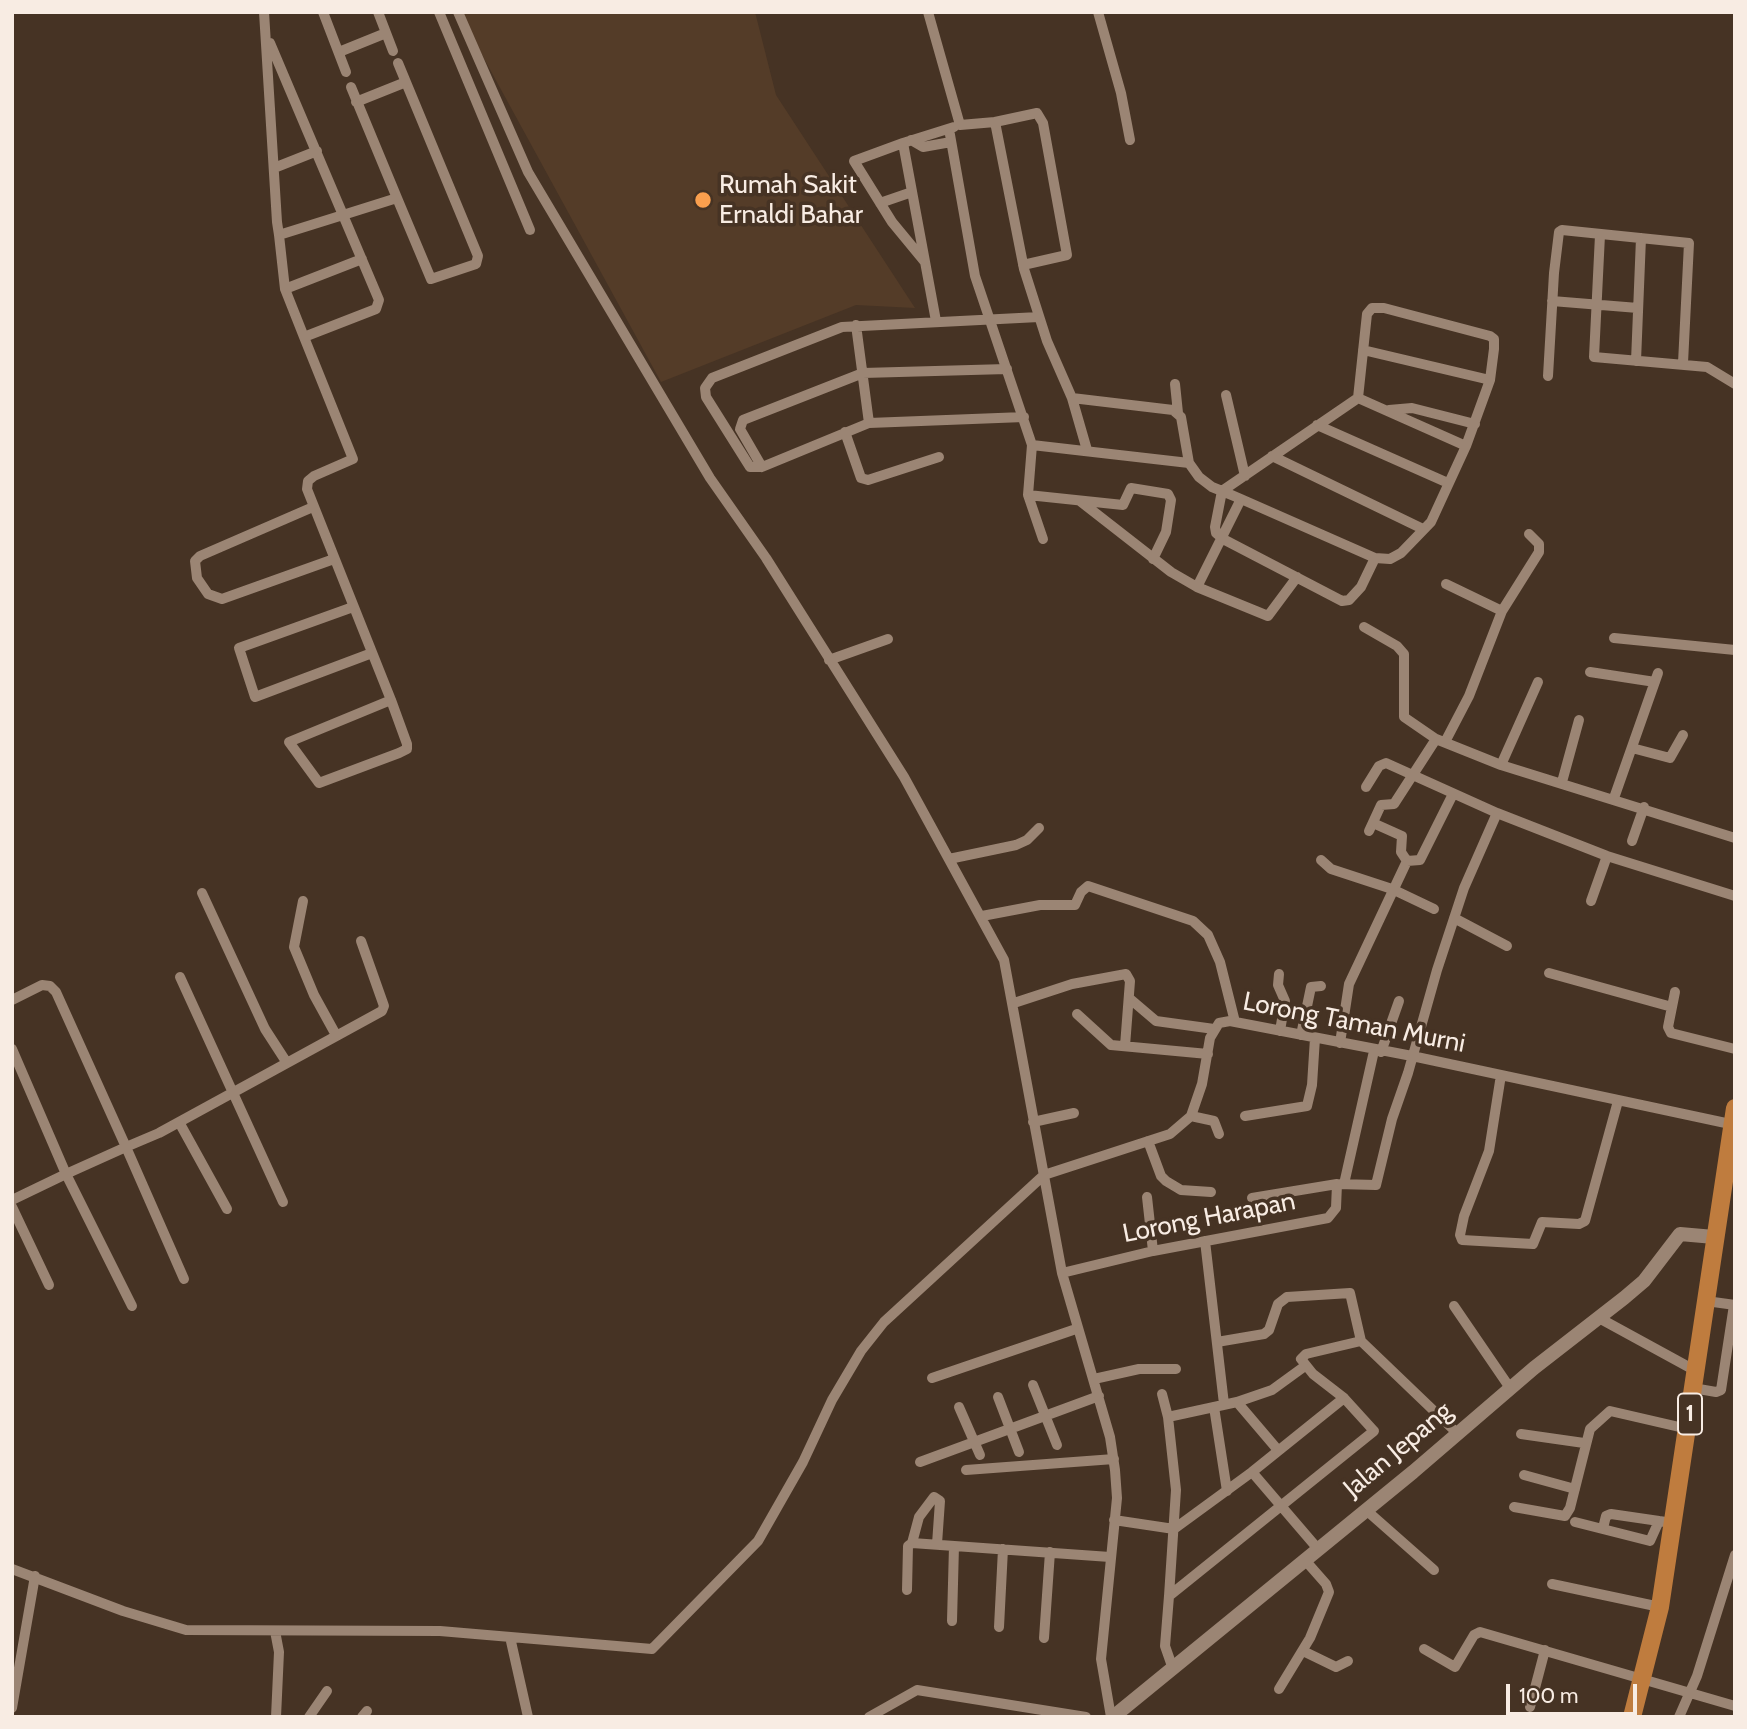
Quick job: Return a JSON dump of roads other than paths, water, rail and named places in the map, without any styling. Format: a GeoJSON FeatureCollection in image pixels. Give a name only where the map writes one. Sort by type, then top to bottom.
{"type":"FeatureCollection","features":[{"type":"Feature","properties":{"kind":"highway","name":"1"},"geometry":{"type":"LineString","coordinates":[[1632,1717],[1660,1607],[1666,1522],[1688,1429],[1714,1237],[1734,1119]]}},
{"type":"Feature","properties":{"kind":"street"},"geometry":{"type":"LineString","coordinates":[[264,12],[285,289],[353,459],[308,481],[307,489],[391,700],[407,749],[319,783],[289,742],[391,700]]}},
{"type":"Feature","properties":{"kind":"street"},"geometry":{"type":"LineString","coordinates":[[323,12],[346,72]]}},
{"type":"Feature","properties":{"kind":"street"},"geometry":{"type":"LineString","coordinates":[[378,12],[393,51]]}},
{"type":"Feature","properties":{"kind":"street"},"geometry":{"type":"LineString","coordinates":[[439,12],[530,230]]}},
{"type":"Feature","properties":{"kind":"street"},"geometry":{"type":"LineString","coordinates":[[458,12],[528,172],[710,478],[766,558],[904,777],[1004,960],[1062,1273],[1076,1329],[1099,1396],[1114,1459],[1117,1498],[1101,1659],[1112,1717]]}},
{"type":"Feature","properties":{"kind":"street"},"geometry":{"type":"LineString","coordinates":[[928,12],[955,127],[951,142],[975,276],[1032,445],[1028,495],[1043,539]]}},
{"type":"Feature","properties":{"kind":"street"},"geometry":{"type":"LineString","coordinates":[[1098,12],[1121,93],[1130,140]]}},
{"type":"Feature","properties":{"kind":"street"},"geometry":{"type":"LineString","coordinates":[[265,28],[379,300],[376,310],[304,337]]}},
{"type":"Feature","properties":{"kind":"street"},"geometry":{"type":"LineString","coordinates":[[339,52],[386,33]]}},
{"type":"Feature","properties":{"kind":"street"},"geometry":{"type":"LineString","coordinates":[[351,87],[431,279],[476,264],[478,256],[398,63]]}},
{"type":"Feature","properties":{"kind":"street"},"geometry":{"type":"LineString","coordinates":[[356,102],[406,82]]}},
{"type":"Feature","properties":{"kind":"street"},"geometry":{"type":"LineString","coordinates":[[925,262],[880,203],[854,161],[955,127],[1037,113],[1043,123],[1067,255],[1023,265]]}},
{"type":"Feature","properties":{"kind":"street"},"geometry":{"type":"LineString","coordinates":[[995,122],[1023,265],[1039,317],[1072,398],[1087,450]]}},
{"type":"Feature","properties":{"kind":"street"},"geometry":{"type":"LineString","coordinates":[[907,141],[923,147],[951,142]]}},
{"type":"Feature","properties":{"kind":"street"},"geometry":{"type":"LineString","coordinates":[[907,141],[912,192],[936,321]]}},
{"type":"Feature","properties":{"kind":"street"},"geometry":{"type":"LineString","coordinates":[[274,168],[317,151]]}},
{"type":"Feature","properties":{"kind":"street"},"geometry":{"type":"LineString","coordinates":[[880,203],[912,192]]}},
{"type":"Feature","properties":{"kind":"street"},"geometry":{"type":"LineString","coordinates":[[279,234],[397,198]]}},
{"type":"Feature","properties":{"kind":"street"},"geometry":{"type":"LineString","coordinates":[[1548,376],[1559,232],[1689,243],[1684,363]]}},
{"type":"Feature","properties":{"kind":"street"},"geometry":{"type":"LineString","coordinates":[[1600,235],[1594,357],[1684,363],[1714,370],[1735,384]]}},
{"type":"Feature","properties":{"kind":"street"},"geometry":{"type":"LineString","coordinates":[[1636,361],[1641,238]]}},
{"type":"Feature","properties":{"kind":"street"},"geometry":{"type":"LineString","coordinates":[[285,289],[362,260]]}},
{"type":"Feature","properties":{"kind":"street"},"geometry":{"type":"LineString","coordinates":[[1552,301],[1638,308]]}},
{"type":"Feature","properties":{"kind":"street"},"geometry":{"type":"LineString","coordinates":[[1175,384],[1178,413],[1189,463],[1199,477],[1222,491],[1375,558],[1390,559],[1401,553],[1431,522],[1475,424],[1490,380],[1494,339],[1490,335],[1384,308],[1372,308],[1367,314],[1358,398]]}},
{"type":"Feature","properties":{"kind":"street"},"geometry":{"type":"LineString","coordinates":[[1024,417],[869,423],[762,467],[750,467],[733,444],[706,397],[707,384],[712,378],[842,327],[1039,317]]}},
{"type":"Feature","properties":{"kind":"street"},"geometry":{"type":"LineString","coordinates":[[856,325],[869,423]]}},
{"type":"Feature","properties":{"kind":"street"},"geometry":{"type":"LineString","coordinates":[[1363,350],[1490,380]]}},
{"type":"Feature","properties":{"kind":"street"},"geometry":{"type":"LineString","coordinates":[[762,467],[740,429],[743,420],[863,373],[1007,369]]}},
{"type":"Feature","properties":{"kind":"street"},"geometry":{"type":"LineString","coordinates":[[1226,395],[1245,476]]}},
{"type":"Feature","properties":{"kind":"street"},"geometry":{"type":"LineString","coordinates":[[1072,398],[1173,410],[1178,413]]}},
{"type":"Feature","properties":{"kind":"street"},"geometry":{"type":"LineString","coordinates":[[1358,398],[1466,446]]}},
{"type":"Feature","properties":{"kind":"street"},"geometry":{"type":"LineString","coordinates":[[1358,398],[1222,491],[1215,527],[1216,533],[1223,539],[1342,601],[1349,600],[1361,587],[1375,558]]}},
{"type":"Feature","properties":{"kind":"street"},"geometry":{"type":"LineString","coordinates":[[1388,410],[1412,408],[1475,424]]}},
{"type":"Feature","properties":{"kind":"street"},"geometry":{"type":"LineString","coordinates":[[1317,425],[1448,484]]}},
{"type":"Feature","properties":{"kind":"street"},"geometry":{"type":"LineString","coordinates":[[845,432],[861,478],[868,480],[939,457]]}},
{"type":"Feature","properties":{"kind":"street"},"geometry":{"type":"LineString","coordinates":[[1032,445],[1189,463]]}},
{"type":"Feature","properties":{"kind":"street"},"geometry":{"type":"LineString","coordinates":[[1272,456],[1423,529]]}},
{"type":"Feature","properties":{"kind":"street"},"geometry":{"type":"LineString","coordinates":[[1115,529],[1130,488],[1168,494],[1171,500],[1166,532],[1153,559]]}},
{"type":"Feature","properties":{"kind":"street"},"geometry":{"type":"LineString","coordinates":[[1028,495],[1123,505]]}},
{"type":"Feature","properties":{"kind":"street"},"geometry":{"type":"LineString","coordinates":[[1197,587],[1241,499]]}},
{"type":"Feature","properties":{"kind":"street"},"geometry":{"type":"LineString","coordinates":[[1080,501],[1153,559],[1197,587],[1268,616],[1297,577]]}},
{"type":"Feature","properties":{"kind":"street"},"geometry":{"type":"LineString","coordinates":[[313,507],[201,556],[195,561],[197,578],[208,594],[222,599],[334,559]]}},
{"type":"Feature","properties":{"kind":"street"},"geometry":{"type":"LineString","coordinates":[[1407,861],[1401,852],[1402,836],[1371,827],[1381,805],[1394,804],[1411,774],[1441,741],[1469,696],[1502,611],[1539,552],[1539,544],[1529,534]]}},
{"type":"Feature","properties":{"kind":"street"},"geometry":{"type":"LineString","coordinates":[[1447,584],[1502,611]]}},
{"type":"Feature","properties":{"kind":"street"},"geometry":{"type":"LineString","coordinates":[[353,607],[239,648],[255,697],[372,653]]}},
{"type":"Feature","properties":{"kind":"street"},"geometry":{"type":"LineString","coordinates":[[1364,627],[1397,646],[1405,654],[1404,716],[1441,741],[1501,765],[1644,807],[1735,838]]}},
{"type":"Feature","properties":{"kind":"street"},"geometry":{"type":"LineString","coordinates":[[1614,638],[1735,650]]}},
{"type":"Feature","properties":{"kind":"street"},"geometry":{"type":"LineString","coordinates":[[829,660],[888,639]]}},
{"type":"Feature","properties":{"kind":"street"},"geometry":{"type":"LineString","coordinates":[[1590,672],[1657,678],[1614,798]]}},
{"type":"Feature","properties":{"kind":"street"},"geometry":{"type":"LineString","coordinates":[[1501,765],[1538,681]]}},
{"type":"Feature","properties":{"kind":"street"},"geometry":{"type":"LineString","coordinates":[[1562,782],[1579,720]]}},
{"type":"Feature","properties":{"kind":"street"},"geometry":{"type":"LineString","coordinates":[[1632,748],[1671,758],[1683,735]]}},
{"type":"Feature","properties":{"kind":"street"},"geometry":{"type":"LineString","coordinates":[[1366,787],[1381,763],[1607,856],[1735,896]]}},
{"type":"Feature","properties":{"kind":"street"},"geometry":{"type":"LineString","coordinates":[[1407,861],[1420,860],[1453,794]]}},
{"type":"Feature","properties":{"kind":"street"},"geometry":{"type":"LineString","coordinates":[[1633,841],[1644,807]]}},
{"type":"Feature","properties":{"kind":"street"},"geometry":{"type":"LineString","coordinates":[[1252,1198],[1341,1184],[1376,1185],[1386,1140],[1454,918],[1482,841],[1497,813]]}},
{"type":"Feature","properties":{"kind":"street"},"geometry":{"type":"LineString","coordinates":[[949,859],[1016,845],[1038,828]]}},
{"type":"Feature","properties":{"kind":"street"},"geometry":{"type":"LineString","coordinates":[[1591,901],[1607,856]]}},
{"type":"Feature","properties":{"kind":"street"},"geometry":{"type":"LineString","coordinates":[[1321,860],[1341,873],[1392,889],[1434,909]]}},
{"type":"Feature","properties":{"kind":"street"},"geometry":{"type":"LineString","coordinates":[[1340,1044],[1349,984],[1407,861]]}},
{"type":"Feature","properties":{"kind":"street"},"geometry":{"type":"LineString","coordinates":[[982,916],[1040,905],[1075,905],[1081,892],[1088,886],[1193,921],[1208,935],[1220,962],[1235,1022]]}},
{"type":"Feature","properties":{"kind":"street"},"geometry":{"type":"LineString","coordinates":[[202,893],[265,1029],[287,1063]]}},
{"type":"Feature","properties":{"kind":"street"},"geometry":{"type":"LineString","coordinates":[[303,901],[294,947],[314,995],[337,1035]]}},
{"type":"Feature","properties":{"kind":"street"},"geometry":{"type":"LineString","coordinates":[[1454,918],[1507,946]]}},
{"type":"Feature","properties":{"kind":"street"},"geometry":{"type":"LineString","coordinates":[[12,1200],[179,1122],[383,1009],[361,941]]}},
{"type":"Feature","properties":{"kind":"street"},"geometry":{"type":"LineString","coordinates":[[1014,1003],[1072,984],[1120,974],[1129,977],[1125,1046]]}},
{"type":"Feature","properties":{"kind":"street"},"geometry":{"type":"LineString","coordinates":[[1279,974],[1278,985],[1285,1001],[1280,1031]]}},
{"type":"Feature","properties":{"kind":"street"},"geometry":{"type":"LineString","coordinates":[[1549,974],[1672,1007]]}},
{"type":"Feature","properties":{"kind":"street"},"geometry":{"type":"LineString","coordinates":[[180,977],[283,1202]]}},
{"type":"Feature","properties":{"kind":"street"},"geometry":{"type":"LineString","coordinates":[[12,1000],[42,985],[50,986],[56,992],[184,1279]]}},
{"type":"Feature","properties":{"kind":"street"},"geometry":{"type":"LineString","coordinates":[[1301,1035],[1311,987],[1321,986]]}},
{"type":"Feature","properties":{"kind":"street"},"geometry":{"type":"LineString","coordinates":[[1675,992],[1668,1027],[1671,1033],[1735,1049]]}},
{"type":"Feature","properties":{"kind":"street"},"geometry":{"type":"LineString","coordinates":[[1129,998],[1156,1021],[1214,1029]]}},
{"type":"Feature","properties":{"kind":"street"},"geometry":{"type":"LineString","coordinates":[[1341,1184],[1378,1051],[1399,1001]]}},
{"type":"Feature","properties":{"kind":"street"},"geometry":{"type":"LineString","coordinates":[[1077,1014],[1111,1045],[1208,1054]]}},
{"type":"Feature","properties":{"kind":"street","name":"Lorong Taman Murni"},"geometry":{"type":"LineString","coordinates":[[1191,1116],[1214,1029],[1219,1023],[1235,1022],[1412,1056],[1618,1101],[1734,1119]]}},
{"type":"Feature","properties":{"kind":"street"},"geometry":{"type":"LineString","coordinates":[[1245,1116],[1307,1106],[1312,1085],[1315,1038]]}},
{"type":"Feature","properties":{"kind":"street"},"geometry":{"type":"LineString","coordinates":[[12,1049],[66,1174],[132,1306]]}},
{"type":"Feature","properties":{"kind":"street"},"geometry":{"type":"LineString","coordinates":[[1501,1075],[1489,1151],[1464,1216],[1460,1235],[1462,1240],[1534,1244],[1542,1222],[1579,1224],[1585,1221],[1618,1101]]}},
{"type":"Feature","properties":{"kind":"street"},"geometry":{"type":"LineString","coordinates":[[1033,1122],[1074,1113]]}},
{"type":"Feature","properties":{"kind":"street"},"geometry":{"type":"LineString","coordinates":[[12,1569],[123,1611],[186,1630],[440,1632],[652,1649],[758,1541],[803,1462],[832,1400],[861,1350],[884,1322],[1044,1175],[1170,1134],[1191,1116],[1214,1121],[1219,1134]]}},
{"type":"Feature","properties":{"kind":"street"},"geometry":{"type":"LineString","coordinates":[[179,1122],[227,1209]]}},
{"type":"Feature","properties":{"kind":"street"},"geometry":{"type":"LineString","coordinates":[[1147,1141],[1161,1176],[1166,1181],[1181,1190],[1211,1192]]}},
{"type":"Feature","properties":{"kind":"street","name":"Lorong Harapan"},"geometry":{"type":"LineString","coordinates":[[1062,1273],[1153,1251],[1328,1218],[1334,1213],[1341,1184]]}},
{"type":"Feature","properties":{"kind":"street"},"geometry":{"type":"LineString","coordinates":[[1147,1197],[1153,1251]]}},
{"type":"Feature","properties":{"kind":"street"},"geometry":{"type":"LineString","coordinates":[[12,1207],[48,1285]]}},
{"type":"Feature","properties":{"kind":"street","name":"Jalan Jepang"},"geometry":{"type":"LineString","coordinates":[[1112,1717],[1366,1510],[1510,1388],[1644,1281],[1680,1234],[1714,1237]]}},
{"type":"Feature","properties":{"kind":"street"},"geometry":{"type":"LineString","coordinates":[[1205,1241],[1217,1342],[1219,1406],[1227,1492]]}},
{"type":"Feature","properties":{"kind":"street"},"geometry":{"type":"LineString","coordinates":[[1217,1342],[1264,1334],[1269,1330],[1278,1304],[1287,1297],[1350,1293],[1361,1341],[1457,1433]]}},
{"type":"Feature","properties":{"kind":"street"},"geometry":{"type":"LineString","coordinates":[[1599,1318],[1716,1392],[1721,1390],[1735,1305],[1706,1301]]}},
{"type":"Feature","properties":{"kind":"street"},"geometry":{"type":"LineString","coordinates":[[1454,1306],[1510,1388]]}},
{"type":"Feature","properties":{"kind":"street"},"geometry":{"type":"LineString","coordinates":[[932,1378],[1076,1329]]}},
{"type":"Feature","properties":{"kind":"street"},"geometry":{"type":"LineString","coordinates":[[1169,1596],[1374,1431],[1344,1398],[1305,1366],[1301,1359],[1306,1354],[1361,1341]]}},
{"type":"Feature","properties":{"kind":"street"},"geometry":{"type":"LineString","coordinates":[[1168,1416],[1237,1402],[1272,1390],[1305,1366]]}},
{"type":"Feature","properties":{"kind":"street"},"geometry":{"type":"LineString","coordinates":[[1094,1379],[1139,1369],[1176,1369]]}},
{"type":"Feature","properties":{"kind":"street"},"geometry":{"type":"LineString","coordinates":[[1033,1385],[1057,1445]]}},
{"type":"Feature","properties":{"kind":"street"},"geometry":{"type":"LineString","coordinates":[[1162,1394],[1168,1416],[1176,1490],[1165,1646],[1172,1666]]}},
{"type":"Feature","properties":{"kind":"street"},"geometry":{"type":"LineString","coordinates":[[920,1461],[1099,1396]]}},
{"type":"Feature","properties":{"kind":"street"},"geometry":{"type":"LineString","coordinates":[[998,1397],[1018,1452]]}},
{"type":"Feature","properties":{"kind":"street"},"geometry":{"type":"LineString","coordinates":[[1114,1520],[1174,1529],[1227,1492],[1277,1449],[1344,1398]]}},
{"type":"Feature","properties":{"kind":"street"},"geometry":{"type":"LineString","coordinates":[[1237,1402],[1277,1449]]}},
{"type":"Feature","properties":{"kind":"street"},"geometry":{"type":"LineString","coordinates":[[959,1407],[980,1455]]}},
{"type":"Feature","properties":{"kind":"street"},"geometry":{"type":"LineString","coordinates":[[1514,1507],[1564,1517],[1575,1489],[1584,1443],[1597,1419],[1614,1410],[1688,1429]]}},
{"type":"Feature","properties":{"kind":"street"},"geometry":{"type":"LineString","coordinates":[[1521,1434],[1584,1443]]}},
{"type":"Feature","properties":{"kind":"street"},"geometry":{"type":"LineString","coordinates":[[966,1470],[1114,1459]]}},
{"type":"Feature","properties":{"kind":"street"},"geometry":{"type":"LineString","coordinates":[[1252,1472],[1284,1505],[1318,1549]]}},
{"type":"Feature","properties":{"kind":"street"},"geometry":{"type":"LineString","coordinates":[[1524,1475],[1575,1489]]}},
{"type":"Feature","properties":{"kind":"street"},"geometry":{"type":"LineString","coordinates":[[907,1590],[908,1546],[912,1542],[919,1517],[934,1497],[940,1501],[937,1544]]}},
{"type":"Feature","properties":{"kind":"street"},"geometry":{"type":"LineString","coordinates":[[1366,1510],[1433,1570]]}},
{"type":"Feature","properties":{"kind":"street"},"geometry":{"type":"LineString","coordinates":[[1603,1528],[1606,1516],[1612,1514],[1666,1522]]}},
{"type":"Feature","properties":{"kind":"street"},"geometry":{"type":"LineString","coordinates":[[1575,1522],[1650,1541],[1666,1522]]}},
{"type":"Feature","properties":{"kind":"street"},"geometry":{"type":"LineString","coordinates":[[912,1542],[1110,1557]]}},
{"type":"Feature","properties":{"kind":"street"},"geometry":{"type":"LineString","coordinates":[[952,1621],[954,1546]]}},
{"type":"Feature","properties":{"kind":"street"},"geometry":{"type":"LineString","coordinates":[[999,1627],[1003,1549]]}},
{"type":"Feature","properties":{"kind":"street"},"geometry":{"type":"LineString","coordinates":[[1044,1638],[1049,1552]]}},
{"type":"Feature","properties":{"kind":"street"},"geometry":{"type":"LineString","coordinates":[[1679,1717],[1698,1676],[1735,1555]]}},
{"type":"Feature","properties":{"kind":"street"},"geometry":{"type":"LineString","coordinates":[[1279,1689],[1303,1651],[1329,1592],[1326,1584],[1304,1559]]}},
{"type":"Feature","properties":{"kind":"street"},"geometry":{"type":"LineString","coordinates":[[12,1708],[35,1576]]}},
{"type":"Feature","properties":{"kind":"street"},"geometry":{"type":"LineString","coordinates":[[1552,1584],[1660,1607]]}},
{"type":"Feature","properties":{"kind":"street"},"geometry":{"type":"LineString","coordinates":[[275,1631],[279,1652],[276,1717]]}},
{"type":"Feature","properties":{"kind":"street"},"geometry":{"type":"LineString","coordinates":[[1424,1649],[1455,1667],[1477,1633],[1545,1650],[1735,1706]]}},
{"type":"Feature","properties":{"kind":"street"},"geometry":{"type":"LineString","coordinates":[[510,1637],[528,1717]]}},
{"type":"Feature","properties":{"kind":"street"},"geometry":{"type":"LineString","coordinates":[[1530,1707],[1545,1650]]}},
{"type":"Feature","properties":{"kind":"street"},"geometry":{"type":"LineString","coordinates":[[1303,1651],[1336,1667],[1348,1661]]}},
{"type":"Feature","properties":{"kind":"street"},"geometry":{"type":"LineString","coordinates":[[869,1717],[917,1690],[1086,1717]]}},
{"type":"Feature","properties":{"kind":"street"},"geometry":{"type":"LineString","coordinates":[[309,1717],[327,1691]]}},
{"type":"Feature","properties":{"kind":"place","name":"Rumah Sakit Ernaldi Bahar"},"geometry":{"type":"Point","coordinates":[703,200]}}]}
